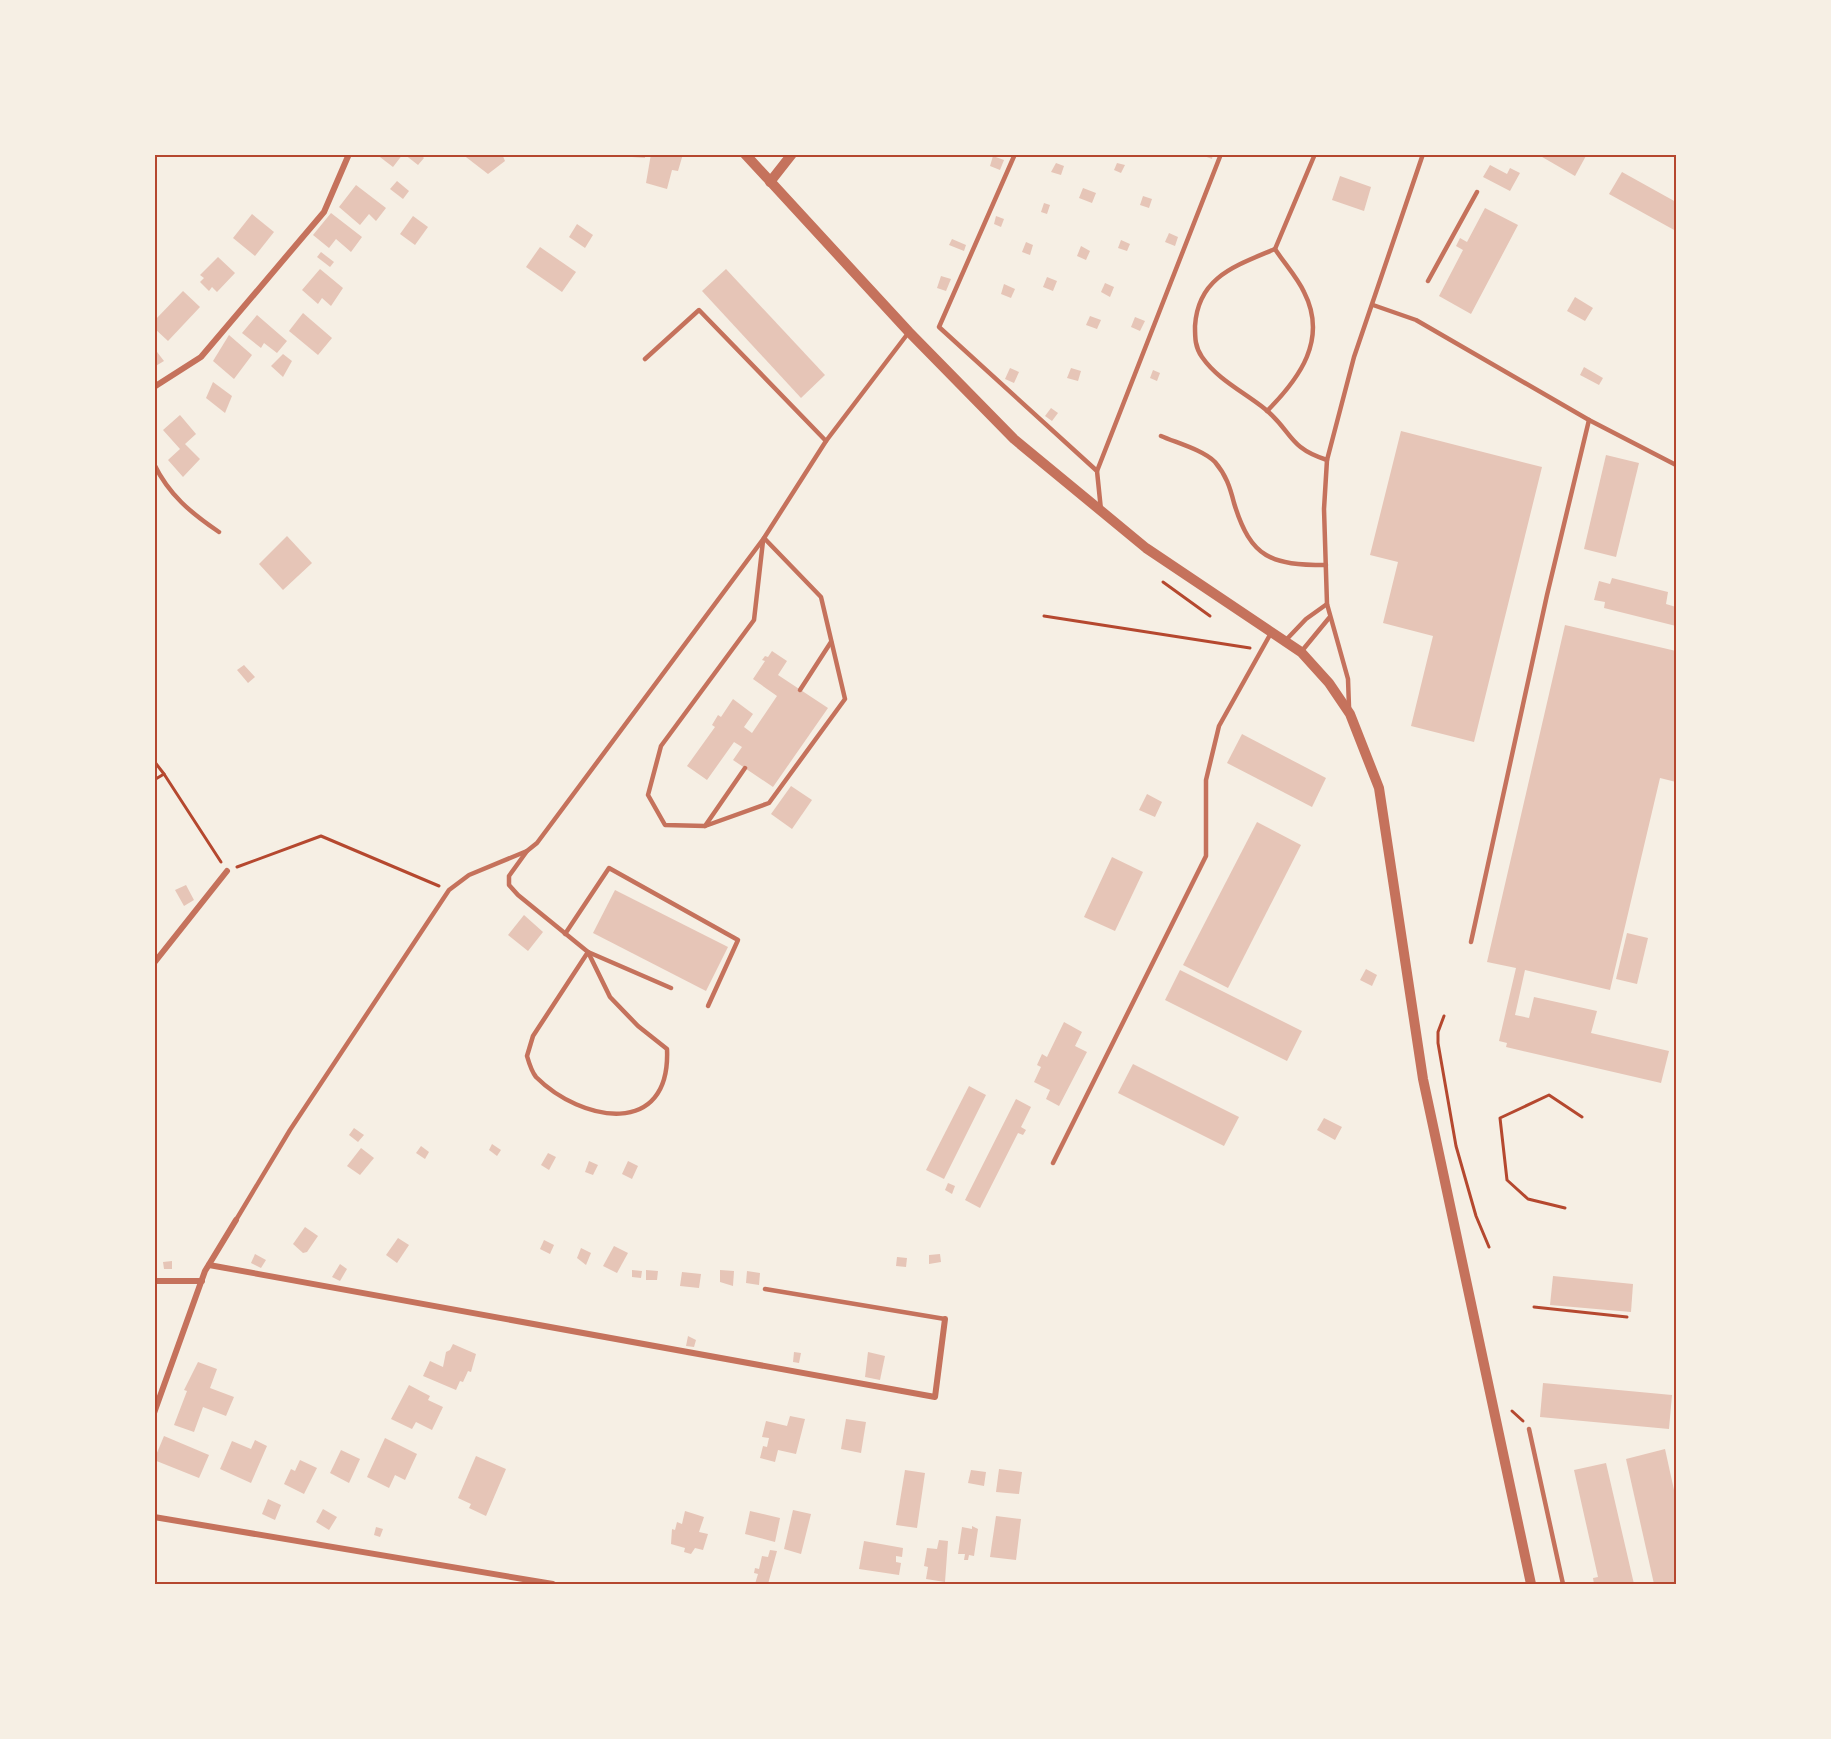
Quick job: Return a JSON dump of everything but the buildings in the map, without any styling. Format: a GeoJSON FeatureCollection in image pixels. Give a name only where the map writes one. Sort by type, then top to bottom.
{"type":"FeatureCollection","features":[{"type":"Feature","properties":{"kind":"street"},"geometry":{"type":"LineString","coordinates":[[154,387],[201,357],[324,212],[349,154]]}},
{"type":"Feature","properties":{"kind":"street"},"geometry":{"type":"LineString","coordinates":[[745,154],[909,332],[1014,439],[1101,513],[1184,575],[1301,652],[1329,682],[1350,714],[1379,788],[1423,1079],[1531,1584]]}},
{"type":"Feature","properties":{"kind":"street"},"geometry":{"type":"LineString","coordinates":[[770,182],[792,154]]}},
{"type":"Feature","properties":{"kind":"street"},"geometry":{"type":"LineString","coordinates":[[154,963],[227,871]]}},
{"type":"Feature","properties":{"kind":"street"},"geometry":{"type":"LineString","coordinates":[[154,1413],[202,1281],[236,1220]]}},
{"type":"Feature","properties":{"kind":"street"},"geometry":{"type":"LineString","coordinates":[[209,1265],[935,1397],[945,1319]]}},
{"type":"Feature","properties":{"kind":"street"},"geometry":{"type":"LineString","coordinates":[[154,1281],[202,1281]]}},
{"type":"Feature","properties":{"kind":"street"},"geometry":{"type":"LineString","coordinates":[[154,1516],[553,1584]]}},
{"type":"Feature","properties":{"kind":"lane"},"geometry":{"type":"LineString","coordinates":[[1014,154],[939,327],[1097,471]]}},
{"type":"Feature","properties":{"kind":"lane"},"geometry":{"type":"LineString","coordinates":[[1101,513],[1097,471],[1221,154]]}},
{"type":"Feature","properties":{"kind":"lane"},"geometry":{"type":"LineString","coordinates":[[1315,154],[1275,249],[1225,271],[1206,290],[1198,304],[1194,342],[1201,356],[1219,376],[1267,411],[1300,449],[1307,454],[1327,460]]}},
{"type":"Feature","properties":{"kind":"lane"},"geometry":{"type":"LineString","coordinates":[[1350,714],[1348,679],[1329,618],[1327,604],[1324,509],[1327,460],[1354,357],[1423,154]]}},
{"type":"Feature","properties":{"kind":"lane"},"geometry":{"type":"LineString","coordinates":[[1428,281],[1477,192]]}},
{"type":"Feature","properties":{"kind":"lane"},"geometry":{"type":"LineString","coordinates":[[1267,411],[1298,377],[1315,330],[1304,291],[1275,249]]}},
{"type":"Feature","properties":{"kind":"lane"},"geometry":{"type":"LineString","coordinates":[[1373,306],[1416,320],[1589,420],[1677,465]]}},
{"type":"Feature","properties":{"kind":"lane"},"geometry":{"type":"LineString","coordinates":[[645,359],[699,310],[826,441]]}},
{"type":"Feature","properties":{"kind":"lane"},"geometry":{"type":"LineString","coordinates":[[671,988],[588,952],[518,895],[509,885],[509,876],[527,851],[537,843],[764,538],[826,441],[909,332]]}},
{"type":"Feature","properties":{"kind":"lane"},"geometry":{"type":"LineString","coordinates":[[1471,942],[1547,595],[1589,420]]}},
{"type":"Feature","properties":{"kind":"lane"},"geometry":{"type":"LineString","coordinates":[[1161,436],[1212,459],[1230,484],[1245,532],[1264,554],[1289,565],[1326,565]]}},
{"type":"Feature","properties":{"kind":"lane"},"geometry":{"type":"LineString","coordinates":[[154,464],[164,484],[188,511],[219,532]]}},
{"type":"Feature","properties":{"kind":"lane"},"geometry":{"type":"LineString","coordinates":[[764,538],[821,597],[845,699],[769,803],[705,826],[665,825],[648,795],[661,746],[754,620],[764,538]]}},
{"type":"Feature","properties":{"kind":"lane"},"geometry":{"type":"LineString","coordinates":[[1286,640],[1306,620],[1327,604]]}},
{"type":"Feature","properties":{"kind":"lane"},"geometry":{"type":"LineString","coordinates":[[1301,652],[1329,618]]}},
{"type":"Feature","properties":{"kind":"lane"},"geometry":{"type":"LineString","coordinates":[[1053,1163],[1206,856],[1206,780],[1219,726],[1272,631]]}},
{"type":"Feature","properties":{"kind":"lane"},"geometry":{"type":"LineString","coordinates":[[800,690],[831,642]]}},
{"type":"Feature","properties":{"kind":"lane"},"geometry":{"type":"LineString","coordinates":[[705,826],[745,768]]}},
{"type":"Feature","properties":{"kind":"lane"},"geometry":{"type":"LineString","coordinates":[[236,1220],[291,1130],[449,890],[469,875],[527,851]]}},
{"type":"Feature","properties":{"kind":"lane"},"geometry":{"type":"LineString","coordinates":[[565,934],[609,868],[738,940],[708,1006]]}},
{"type":"Feature","properties":{"kind":"lane"},"geometry":{"type":"LineString","coordinates":[[588,952],[610,997],[638,1026],[667,1049],[665,1082],[654,1101],[629,1114],[599,1112],[559,1095],[535,1076],[526,1056],[533,1036],[588,952]]}},
{"type":"Feature","properties":{"kind":"lane"},"geometry":{"type":"LineString","coordinates":[[765,1289],[945,1319]]}},
{"type":"Feature","properties":{"kind":"lane"},"geometry":{"type":"LineString","coordinates":[[1530,1429],[1563,1584]]}},
{"type":"Feature","properties":{"kind":"path"},"geometry":{"type":"LineString","coordinates":[[1163,582],[1210,616]]}},
{"type":"Feature","properties":{"kind":"path"},"geometry":{"type":"LineString","coordinates":[[1044,616],[1261,650]]}},
{"type":"Feature","properties":{"kind":"path"},"geometry":{"type":"LineString","coordinates":[[154,761],[227,871],[321,836],[449,890]]}},
{"type":"Feature","properties":{"kind":"path"},"geometry":{"type":"LineString","coordinates":[[154,780],[164,774]]}},
{"type":"Feature","properties":{"kind":"path"},"geometry":{"type":"LineString","coordinates":[[1444,1016],[1438,1032],[1438,1043],[1456,1146],[1476,1216],[1489,1248]]}},
{"type":"Feature","properties":{"kind":"path"},"geometry":{"type":"LineString","coordinates":[[1565,1208],[1528,1199],[1508,1180],[1500,1118],[1550,1095],[1582,1117]]}},
{"type":"Feature","properties":{"kind":"path"},"geometry":{"type":"LineString","coordinates":[[1534,1307],[1627,1317]]}}]}
